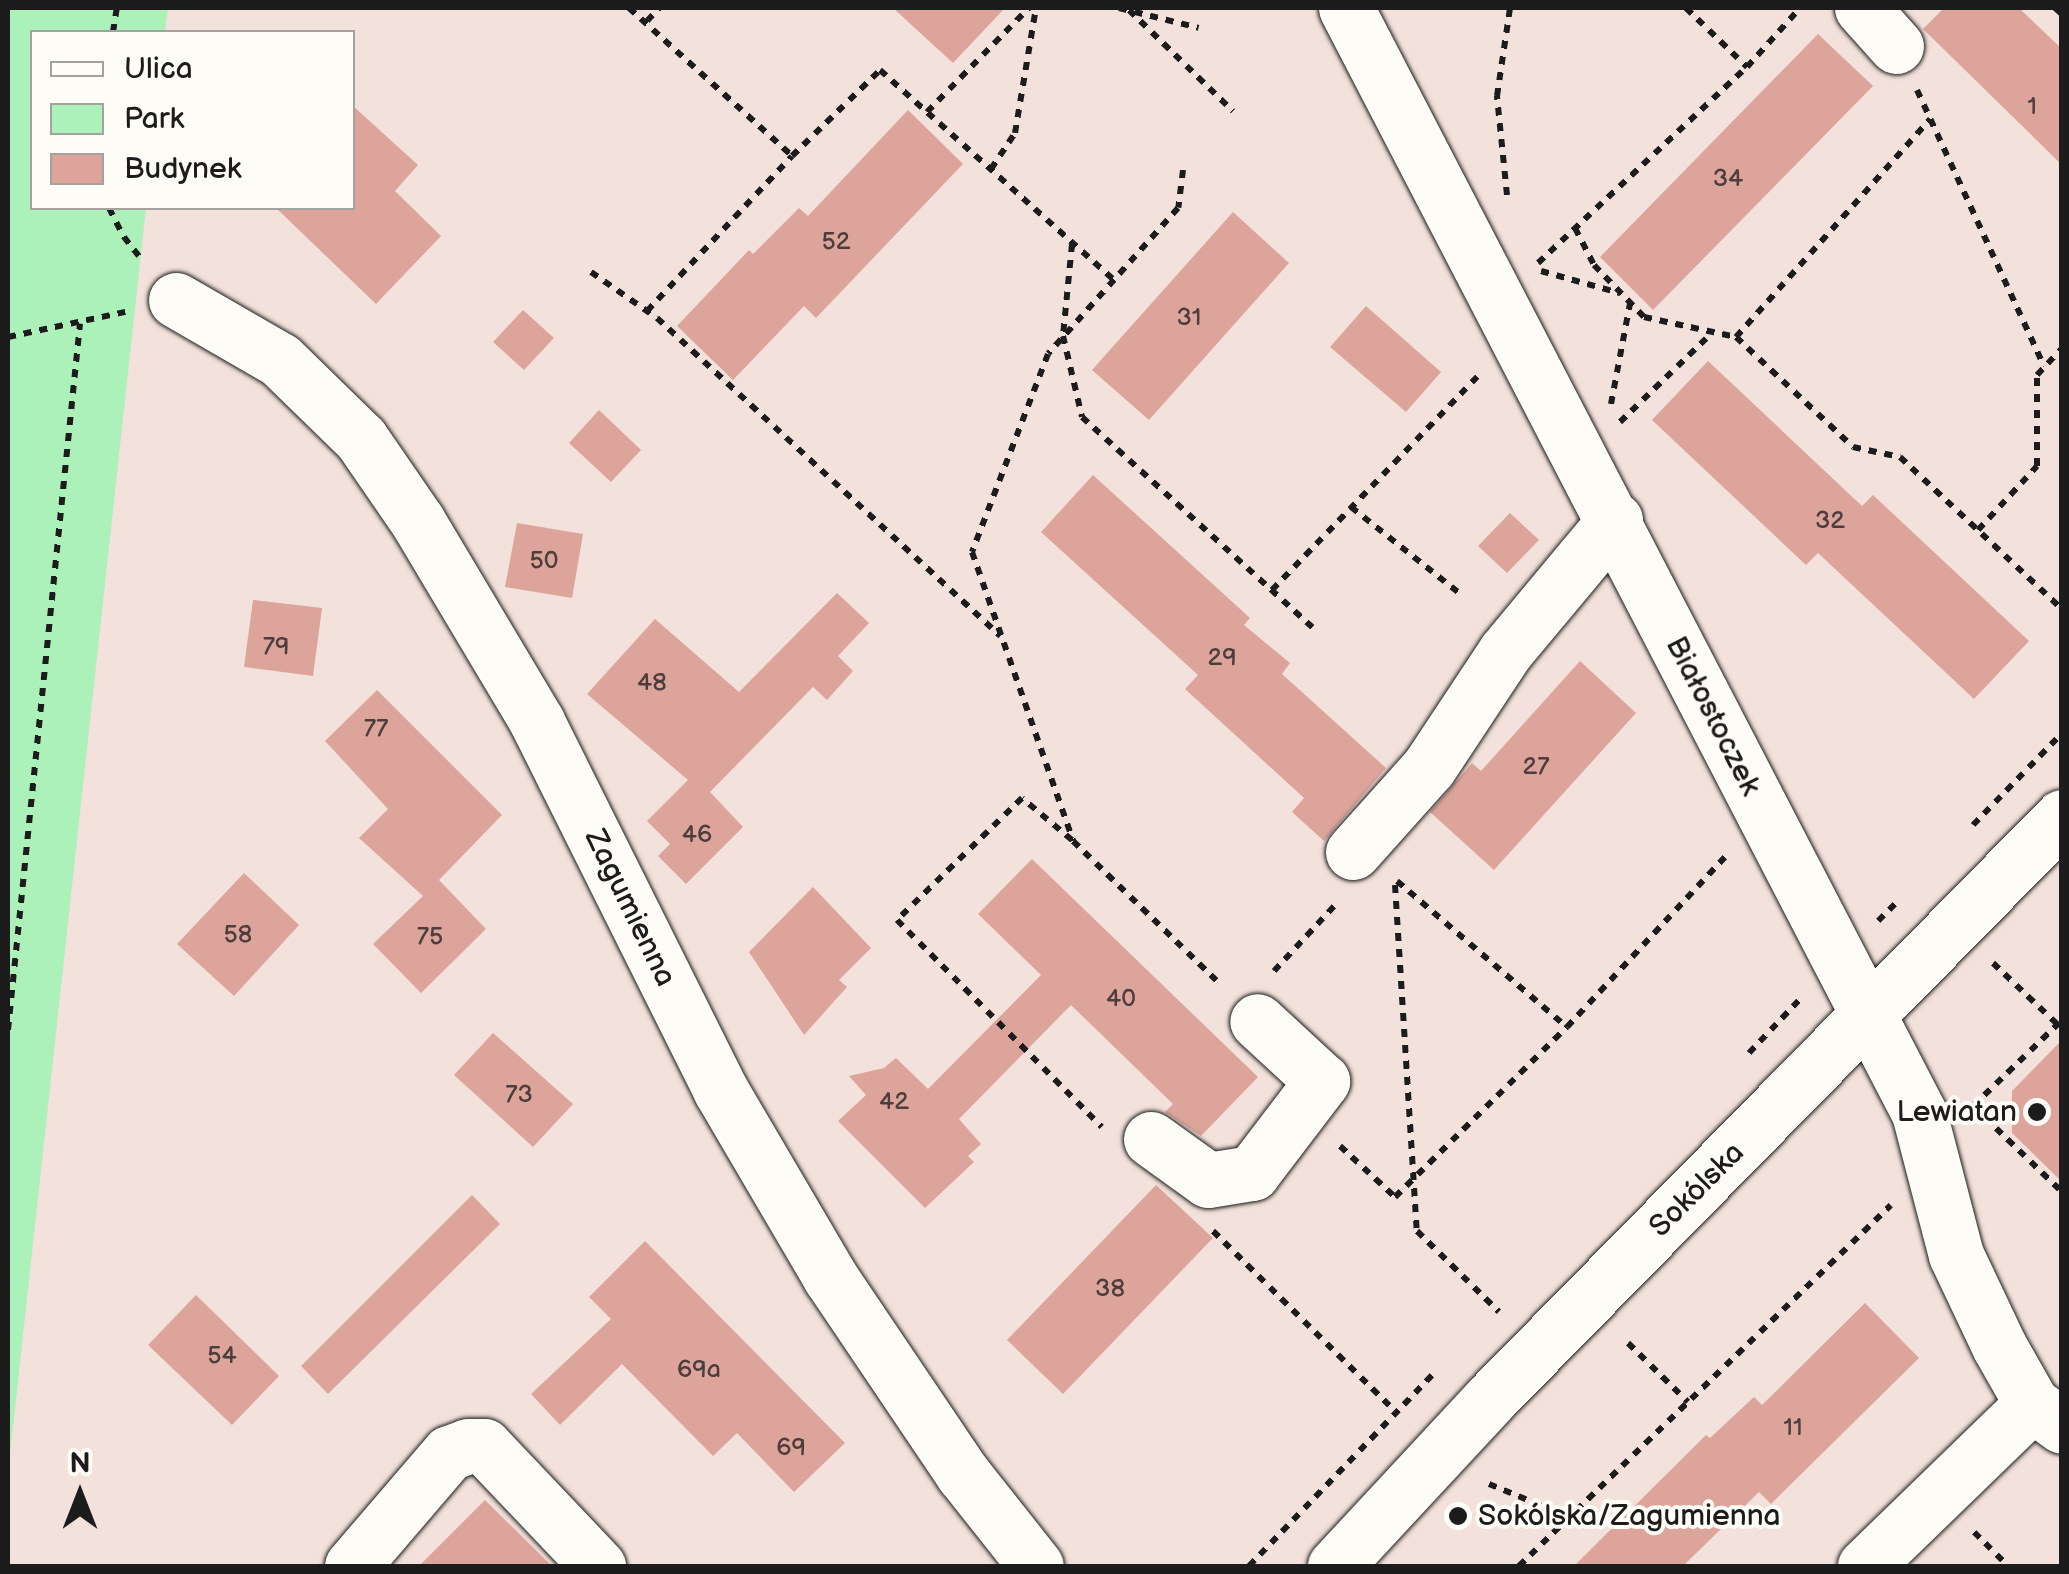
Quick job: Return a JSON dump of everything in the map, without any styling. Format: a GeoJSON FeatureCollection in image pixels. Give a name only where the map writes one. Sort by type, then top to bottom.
{"type":"FeatureCollection","features":[{"type":"Feature","properties":{"kind":"street","name":"Białostoczek"},"geometry":{"type":"LineString","coordinates":[[1346,8],[1594,444],[1615,520],[1920,1113],[1930,1167],[1956,1256],[2047,1415]]}},
{"type":"Feature","properties":{"kind":"street","name":"Zagumienna"},"geometry":{"type":"LineString","coordinates":[[176,300],[280,360],[361,440],[399,494],[472,608],[536,722],[720,1091],[830,1277],[963,1474],[1036,1566]]}},
{"type":"Feature","properties":{"kind":"street"},"geometry":{"type":"LineString","coordinates":[[1347,874],[1429,767],[1505,652],[1615,520]]}},
{"type":"Feature","properties":{"kind":"street","name":"Sokólska"},"geometry":{"type":"LineString","coordinates":[[1335,1566],[1489,1400],[2062,817]]}},
{"type":"Feature","properties":{"kind":"street"},"geometry":{"type":"LineString","coordinates":[[1128,1134],[1208,1180],[1252,1173],[1322,1082],[1250,1013]]}},
{"type":"Feature","properties":{"kind":"street"},"geometry":{"type":"LineString","coordinates":[[1865,1566],[2047,1415]]}},
{"type":"Feature","properties":{"kind":"street"},"geometry":{"type":"LineString","coordinates":[[352,1566],[450,1453],[468,1446],[484,1446],[598,1566]]}},
{"type":"Feature","properties":{"kind":"path"},"geometry":{"type":"LineString","coordinates":[[630,8],[792,156]]}},
{"type":"Feature","properties":{"kind":"path"},"geometry":{"type":"LineString","coordinates":[[647,21],[660,8]]}},
{"type":"Feature","properties":{"kind":"path"},"geometry":{"type":"LineString","coordinates":[[927,112],[1032,8]]}},
{"type":"Feature","properties":{"kind":"path"},"geometry":{"type":"LineString","coordinates":[[991,169],[1015,134],[1032,8]]}},
{"type":"Feature","properties":{"kind":"path"},"geometry":{"type":"LineString","coordinates":[[1119,8],[1199,28]]}},
{"type":"Feature","properties":{"kind":"path"},"geometry":{"type":"LineString","coordinates":[[1508,213],[1497,96],[1510,8]]}},
{"type":"Feature","properties":{"kind":"path"},"geometry":{"type":"LineString","coordinates":[[1686,8],[1747,67]]}},
{"type":"Feature","properties":{"kind":"path"},"geometry":{"type":"LineString","coordinates":[[1272,590],[1471,382],[1515,303],[1576,228],[1747,67],[1800,8]]}},
{"type":"Feature","properties":{"kind":"path"},"geometry":{"type":"LineString","coordinates":[[2055,8],[2062,14]]}},
{"type":"Feature","properties":{"kind":"path"},"geometry":{"type":"LineString","coordinates":[[1128,10],[1233,111]]}},
{"type":"Feature","properties":{"kind":"path"},"geometry":{"type":"LineString","coordinates":[[1879,26],[1930,119],[2044,366]]}},
{"type":"Feature","properties":{"kind":"path"},"geometry":{"type":"LineString","coordinates":[[647,311],[792,156],[880,70],[1116,282]]}},
{"type":"Feature","properties":{"kind":"path"},"geometry":{"type":"LineString","coordinates":[[1736,337],[1930,119]]}},
{"type":"Feature","properties":{"kind":"path"},"geometry":{"type":"LineString","coordinates":[[1073,841],[972,552],[1048,354],[1178,208],[1183,170]]}},
{"type":"Feature","properties":{"kind":"path"},"geometry":{"type":"LineString","coordinates":[[110,210],[124,238],[176,300]]}},
{"type":"Feature","properties":{"kind":"path"},"geometry":{"type":"LineString","coordinates":[[1576,228],[1594,265],[1644,317],[1736,337],[1853,447],[1900,456],[2062,609]]}},
{"type":"Feature","properties":{"kind":"path"},"geometry":{"type":"LineString","coordinates":[[1072,242],[1064,336],[1082,417],[1314,630]]}},
{"type":"Feature","properties":{"kind":"path"},"geometry":{"type":"LineString","coordinates":[[591,272],[647,311],[1002,637]]}},
{"type":"Feature","properties":{"kind":"path"},"geometry":{"type":"LineString","coordinates":[[1515,303],[1622,294]]}},
{"type":"Feature","properties":{"kind":"path"},"geometry":{"type":"LineString","coordinates":[[1594,444],[1630,302]]}},
{"type":"Feature","properties":{"kind":"path"},"geometry":{"type":"LineString","coordinates":[[8,337],[33,329],[80,324],[8,1030]]}},
{"type":"Feature","properties":{"kind":"path"},"geometry":{"type":"LineString","coordinates":[[1594,444],[1713,332]]}},
{"type":"Feature","properties":{"kind":"path"},"geometry":{"type":"LineString","coordinates":[[1978,530],[2037,466],[2037,375],[2062,348]]}},
{"type":"Feature","properties":{"kind":"path"},"geometry":{"type":"LineString","coordinates":[[1352,507],[1458,593]]}},
{"type":"Feature","properties":{"kind":"path"},"geometry":{"type":"LineString","coordinates":[[1964,834],[2062,733]]}},
{"type":"Feature","properties":{"kind":"path"},"geometry":{"type":"LineString","coordinates":[[1128,1134],[897,920],[1022,798],[1073,841],[1250,1013],[1347,874]]}},
{"type":"Feature","properties":{"kind":"path"},"geometry":{"type":"LineString","coordinates":[[1302,1111],[1394,1196],[1567,1027],[1730,852]]}},
{"type":"Feature","properties":{"kind":"path"},"geometry":{"type":"LineString","coordinates":[[1498,1312],[1416,1231],[1394,878],[1567,1027]]}},
{"type":"Feature","properties":{"kind":"path"},"geometry":{"type":"LineString","coordinates":[[1839,960],[1908,891]]}},
{"type":"Feature","properties":{"kind":"path"},"geometry":{"type":"LineString","coordinates":[[1973,1106],[2059,1022],[1992,962]]}},
{"type":"Feature","properties":{"kind":"path"},"geometry":{"type":"LineString","coordinates":[[1958,1093],[2062,1192]]}},
{"type":"Feature","properties":{"kind":"path"},"geometry":{"type":"LineString","coordinates":[[1518,1566],[1930,1167]]}},
{"type":"Feature","properties":{"kind":"path"},"geometry":{"type":"LineString","coordinates":[[1199,1218],[1396,1413]]}},
{"type":"Feature","properties":{"kind":"path"},"geometry":{"type":"LineString","coordinates":[[1628,1343],[1688,1402]]}},
{"type":"Feature","properties":{"kind":"path"},"geometry":{"type":"LineString","coordinates":[[1250,1566],[1450,1358]]}},
{"type":"Feature","properties":{"kind":"path"},"geometry":{"type":"LineString","coordinates":[[1490,1484],[1569,1517]]}},
{"type":"Feature","properties":{"kind":"green space"},"geometry":{"type":"Polygon","coordinates":[[[8,8],[168,8],[165,30],[30,30],[30,210],[146,210],[8,1473],[8,8]]]}},
{"type":"Feature","properties":{"kind":"building"},"geometry":{"type":"Polygon","coordinates":[[[893,8],[1005,8],[953,63],[893,8]]]}},
{"type":"Feature","properties":{"kind":"building"},"geometry":{"type":"Polygon","coordinates":[[[1944,8],[2019,8],[2062,49],[2062,165],[1923,29],[1944,8]]]}},
{"type":"Feature","properties":{"kind":"building"},"geometry":{"type":"Polygon","coordinates":[[[1818,34],[1873,86],[1653,310],[1600,257],[1818,34]]]}},
{"type":"Feature","properties":{"kind":"building"},"geometry":{"type":"Polygon","coordinates":[[[355,108],[418,165],[395,191],[441,236],[376,304],[278,210],[355,210],[355,108]]]}},
{"type":"Feature","properties":{"kind":"building"},"geometry":{"type":"Polygon","coordinates":[[[908,110],[963,164],[816,318],[804,306],[733,380],[677,326],[749,250],[753,254],[799,208],[808,216],[908,110]]]}},
{"type":"Feature","properties":{"kind":"building"},"geometry":{"type":"Polygon","coordinates":[[[1233,212],[1289,263],[1149,420],[1092,370],[1233,212]]]}},
{"type":"Feature","properties":{"kind":"building"},"geometry":{"type":"Polygon","coordinates":[[[1366,306],[1441,372],[1406,412],[1330,347],[1366,306]]]}},
{"type":"Feature","properties":{"kind":"building"},"geometry":{"type":"Polygon","coordinates":[[[523,310],[554,338],[524,370],[493,342],[523,310]]]}},
{"type":"Feature","properties":{"kind":"building"},"geometry":{"type":"Polygon","coordinates":[[[1708,361],[1862,506],[1873,495],[2029,641],[1974,699],[1818,553],[1806,565],[1652,420],[1708,361]]]}},
{"type":"Feature","properties":{"kind":"building"},"geometry":{"type":"Polygon","coordinates":[[[599,410],[641,450],[611,482],[569,443],[599,410]]]}},
{"type":"Feature","properties":{"kind":"building"},"geometry":{"type":"Polygon","coordinates":[[[1093,475],[1250,618],[1244,625],[1290,663],[1282,674],[1386,768],[1324,841],[1292,812],[1304,798],[1185,689],[1198,675],[1041,532],[1093,475]]]}},
{"type":"Feature","properties":{"kind":"building"},"geometry":{"type":"Polygon","coordinates":[[[1510,513],[1539,540],[1507,573],[1478,546],[1510,513]]]}},
{"type":"Feature","properties":{"kind":"building"},"geometry":{"type":"Polygon","coordinates":[[[517,523],[583,534],[572,598],[505,587],[517,523]]]}},
{"type":"Feature","properties":{"kind":"building"},"geometry":{"type":"Polygon","coordinates":[[[837,593],[869,623],[838,656],[853,671],[827,700],[813,687],[710,792],[743,827],[686,884],[658,856],[670,844],[647,821],[688,780],[587,694],[655,619],[739,692],[837,593]]]}},
{"type":"Feature","properties":{"kind":"building"},"geometry":{"type":"Polygon","coordinates":[[[253,600],[322,608],[313,676],[244,667],[253,600]]]}},
{"type":"Feature","properties":{"kind":"building"},"geometry":{"type":"Polygon","coordinates":[[[1580,661],[1636,713],[1494,870],[1430,812],[1472,763],[1481,771],[1580,661]]]}},
{"type":"Feature","properties":{"kind":"building"},"geometry":{"type":"Polygon","coordinates":[[[377,690],[502,815],[439,880],[486,929],[421,993],[373,944],[423,896],[359,838],[388,809],[325,741],[377,690]]]}},
{"type":"Feature","properties":{"kind":"building"},"geometry":{"type":"Polygon","coordinates":[[[1032,859],[1258,1077],[1201,1136],[1165,1112],[1173,1104],[1071,1005],[959,1119],[981,1144],[968,1156],[974,1162],[925,1208],[838,1121],[866,1095],[849,1076],[884,1068],[896,1058],[928,1089],[1041,975],[978,914],[1032,859]]]}},
{"type":"Feature","properties":{"kind":"building"},"geometry":{"type":"Polygon","coordinates":[[[244,873],[299,925],[234,996],[177,944],[244,873]]]}},
{"type":"Feature","properties":{"kind":"building"},"geometry":{"type":"Polygon","coordinates":[[[813,887],[871,948],[839,980],[847,987],[804,1035],[749,952],[813,887]]]}},
{"type":"Feature","properties":{"kind":"building"},"geometry":{"type":"Polygon","coordinates":[[[493,1033],[573,1104],[533,1147],[454,1075],[493,1033]]]}},
{"type":"Feature","properties":{"kind":"building","name":"Lewiatan"},"geometry":{"type":"Polygon","coordinates":[[[2062,1040],[2062,1182],[2012,1133],[2012,1091],[2062,1040]]]}},
{"type":"Feature","properties":{"kind":"building"},"geometry":{"type":"Polygon","coordinates":[[[1156,1185],[1213,1238],[1063,1394],[1007,1340],[1156,1185]]]}},
{"type":"Feature","properties":{"kind":"building"},"geometry":{"type":"Polygon","coordinates":[[[472,1195],[500,1224],[328,1394],[301,1366],[472,1195]]]}},
{"type":"Feature","properties":{"kind":"building"},"geometry":{"type":"Polygon","coordinates":[[[645,1241],[845,1443],[794,1492],[737,1433],[713,1456],[622,1364],[560,1425],[531,1394],[611,1319],[589,1297],[645,1241]]]}},
{"type":"Feature","properties":{"kind":"building"},"geometry":{"type":"Polygon","coordinates":[[[196,1295],[279,1376],[232,1425],[148,1345],[196,1295]]]}},
{"type":"Feature","properties":{"kind":"building"},"geometry":{"type":"Polygon","coordinates":[[[1865,1303],[1919,1358],[1771,1504],[1759,1492],[1683,1566],[1574,1566],[1706,1435],[1710,1438],[1754,1397],[1762,1405],[1865,1303]]]}},
{"type":"Feature","properties":{"kind":"building"},"geometry":{"type":"Polygon","coordinates":[[[485,1500],[552,1566],[419,1566],[485,1500]]]}},
{"type":"Feature","properties":{"kind":"place","name":"Lewiatan"},"geometry":{"type":"Point","coordinates":[2037,1112]}},
{"type":"Feature","properties":{"kind":"place","name":"Sokólska/Zagumienna"},"geometry":{"type":"Point","coordinates":[1458,1516]}}]}
